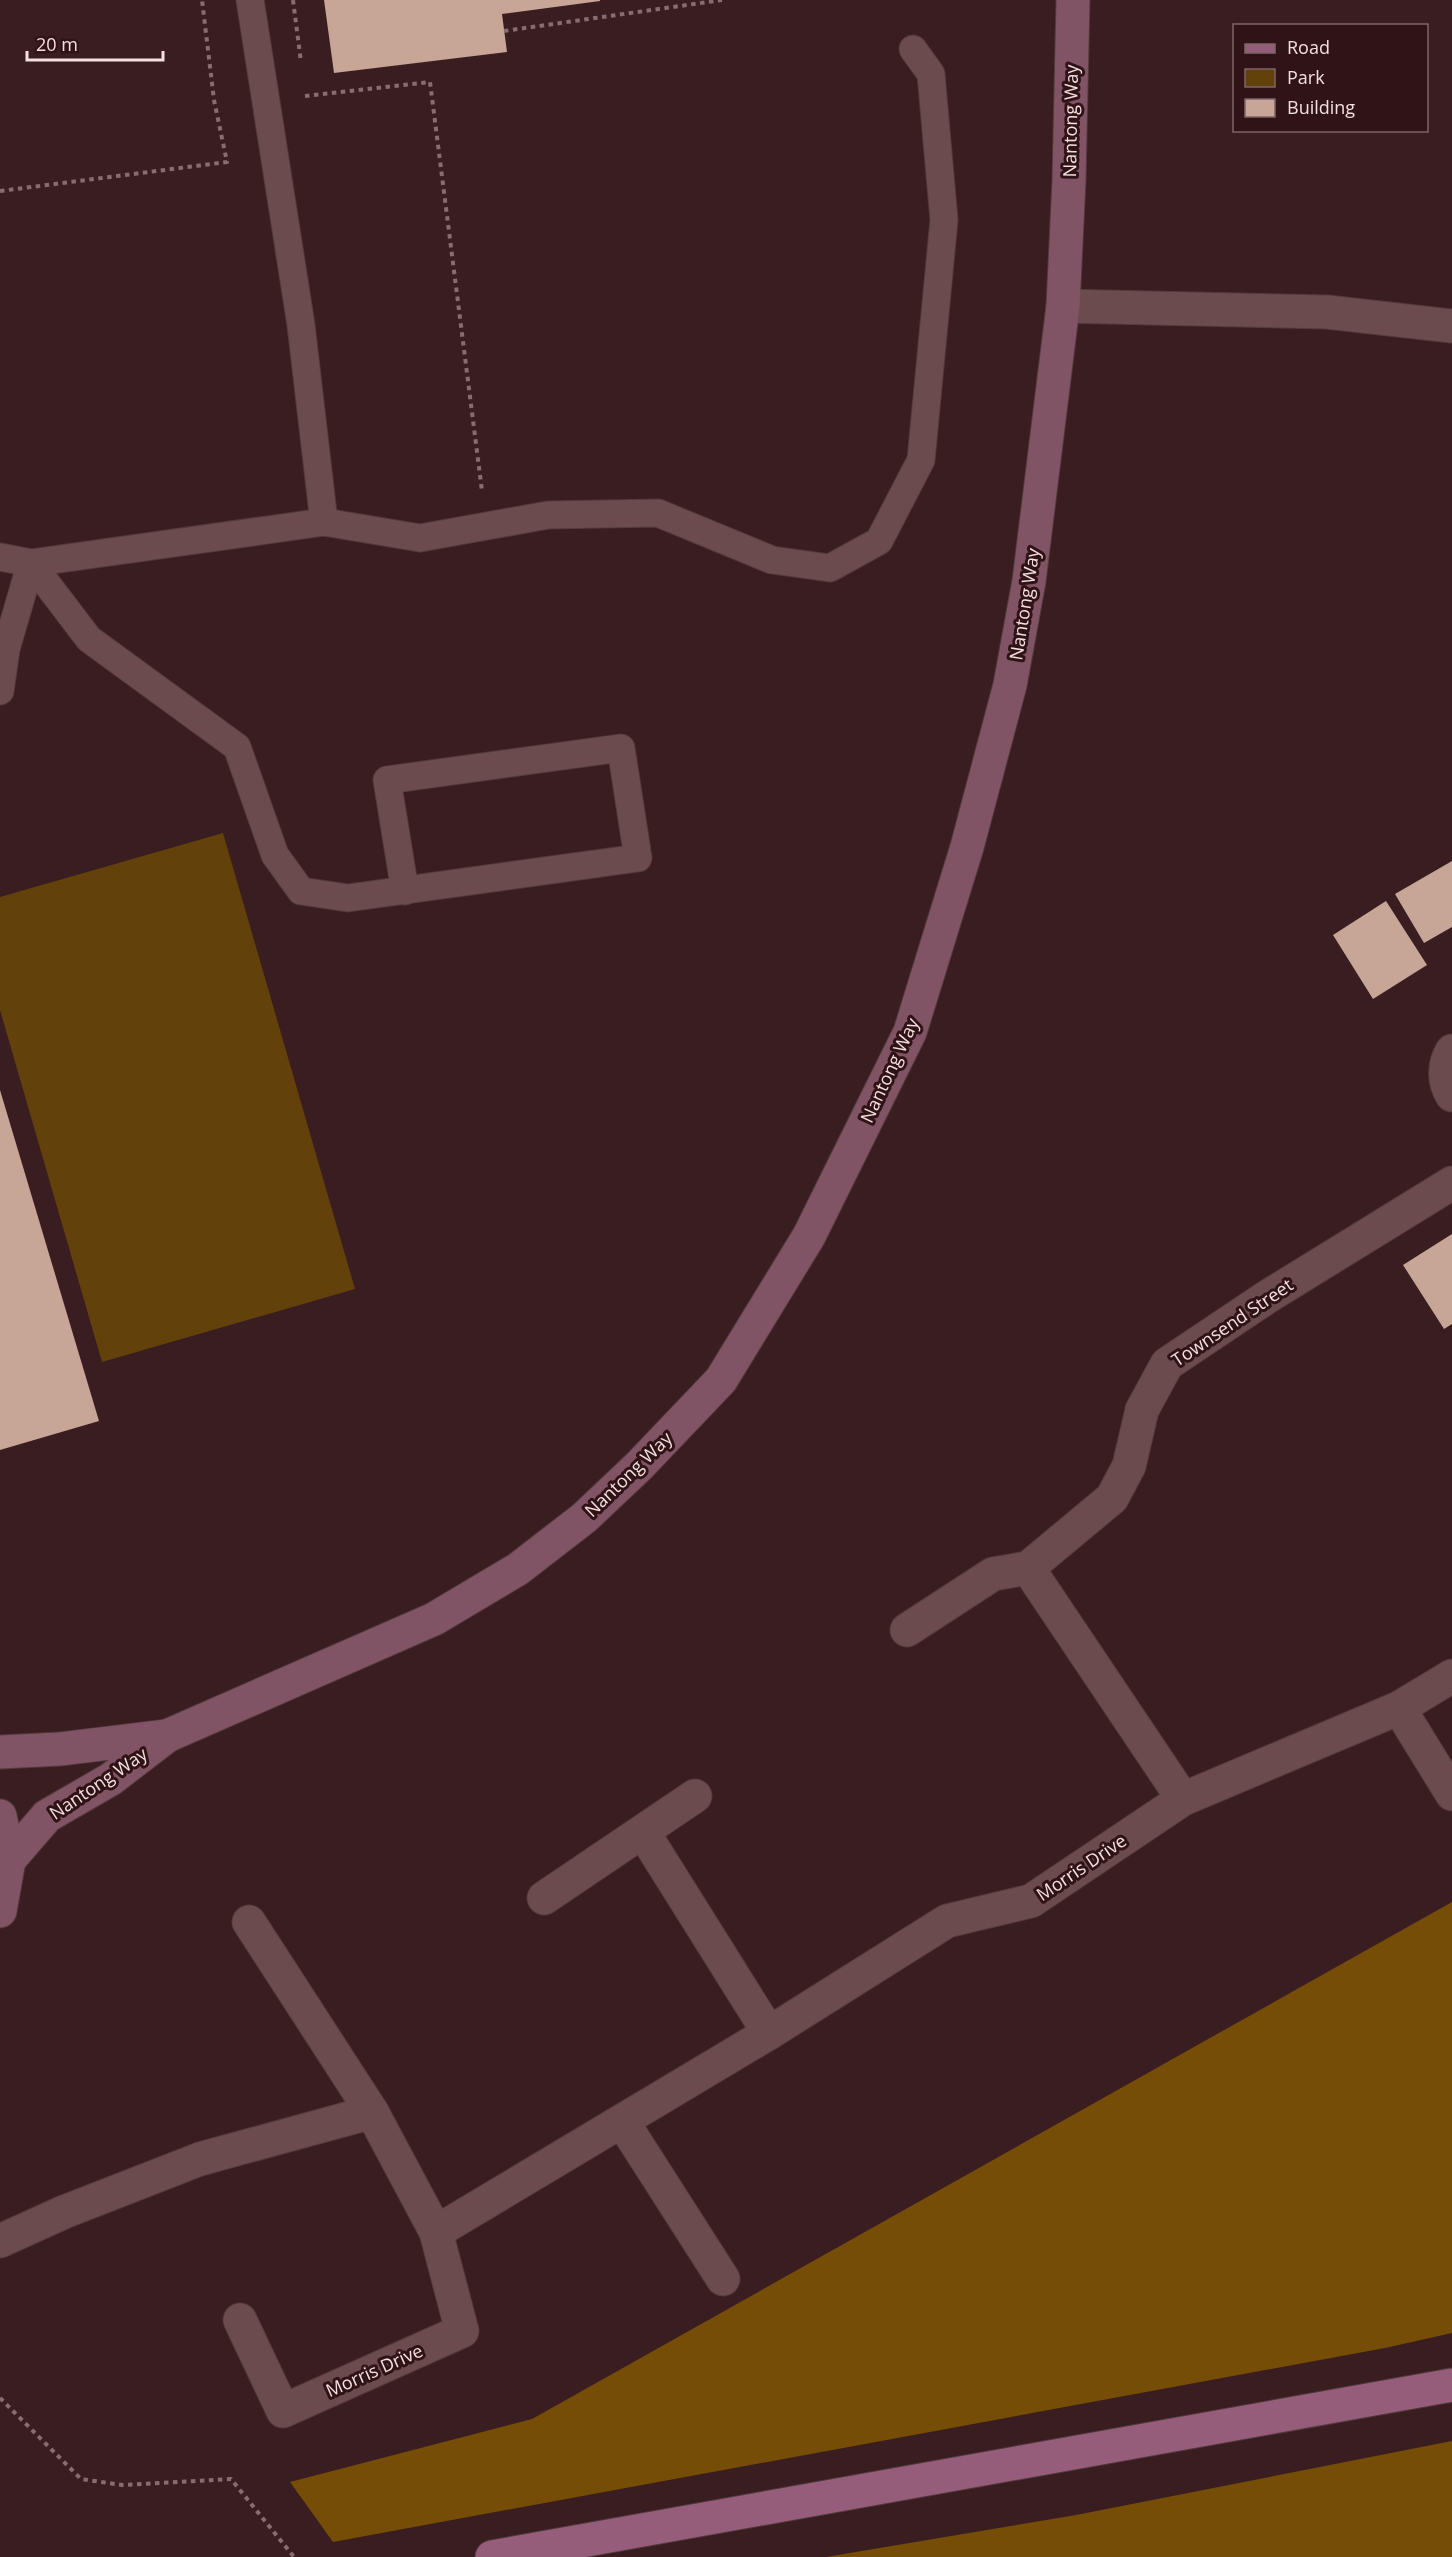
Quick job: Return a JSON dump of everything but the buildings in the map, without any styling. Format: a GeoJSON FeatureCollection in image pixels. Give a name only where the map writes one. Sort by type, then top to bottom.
{"type":"FeatureCollection","features":[{"type":"Feature","properties":{"kind":"main road"},"geometry":{"type":"LineString","coordinates":[[492,2557],[1452,2385]]}},
{"type":"Feature","properties":{"kind":"street","name":"Nantong Way"},"geometry":{"type":"LineString","coordinates":[[9,1860],[47,1816],[111,1779],[167,1736],[434,1619],[518,1569],[584,1518],[639,1466],[721,1380],[809,1236],[910,1032],[967,847],[1010,685],[1029,581],[1063,306],[1069,180],[1073,0]]}},
{"type":"Feature","properties":{"kind":"street"},"geometry":{"type":"LineString","coordinates":[[1063,306],[1327,312],[1452,326]]}},
{"type":"Feature","properties":{"kind":"street"},"geometry":{"type":"LineString","coordinates":[[1452,1051],[1445,1062],[1447,1087],[1452,1095]]}},
{"type":"Feature","properties":{"kind":"street","name":"Townsend Street"},"geometry":{"type":"LineString","coordinates":[[1028,1568],[1112,1498],[1129,1466],[1142,1410],[1167,1364],[1267,1297],[1452,1184]]}},
{"type":"Feature","properties":{"kind":"street"},"geometry":{"type":"LineString","coordinates":[[907,1630],[993,1574],[1028,1568],[1183,1799]]}},
{"type":"Feature","properties":{"kind":"street","name":"Morris Drive"},"geometry":{"type":"LineString","coordinates":[[436,2232],[769,2033],[947,1921],[1030,1901],[1183,1799],[1400,1708],[1452,1676]]}},
{"type":"Feature","properties":{"kind":"street"},"geometry":{"type":"LineString","coordinates":[[1400,1708],[1452,1794]]}},
{"type":"Feature","properties":{"kind":"street","name":"Nantong Way"},"geometry":{"type":"LineString","coordinates":[[0,1752],[60,1749],[167,1736]]}},
{"type":"Feature","properties":{"kind":"street"},"geometry":{"type":"LineString","coordinates":[[544,1898],[695,1796]]}},
{"type":"Feature","properties":{"kind":"street"},"geometry":{"type":"LineString","coordinates":[[0,1816],[9,1860],[0,1911]]}},
{"type":"Feature","properties":{"kind":"street"},"geometry":{"type":"LineString","coordinates":[[644,1832],[769,2033]]}},
{"type":"Feature","properties":{"kind":"street","name":"Morris Drive"},"geometry":{"type":"LineString","coordinates":[[240,2320],[283,2411],[462,2331],[436,2232],[372,2112],[249,1922]]}},
{"type":"Feature","properties":{"kind":"street"},"geometry":{"type":"LineString","coordinates":[[0,2241],[64,2212],[200,2159],[372,2112]]}},
{"type":"Feature","properties":{"kind":"street"},"geometry":{"type":"LineString","coordinates":[[622,2121],[723,2279]]}},
{"type":"Feature","properties":{"kind":"lane"},"geometry":{"type":"LineString","coordinates":[[250,0],[301,325],[324,522]]}},
{"type":"Feature","properties":{"kind":"lane"},"geometry":{"type":"LineString","coordinates":[[0,557],[31,563],[324,522],[420,538],[548,515],[658,513],[772,560],[830,568],[879,541],[921,460],[944,220],[931,74],[913,49]]}},
{"type":"Feature","properties":{"kind":"lane"},"geometry":{"type":"LineString","coordinates":[[0,691],[3,650],[31,563]]}},
{"type":"Feature","properties":{"kind":"lane"},"geometry":{"type":"LineString","coordinates":[[31,563],[88,639],[237,747],[275,855],[301,891],[348,898],[405,891],[638,858],[621,747],[387,780],[405,891]]}},
{"type":"Feature","properties":{"kind":"path"},"geometry":{"type":"LineString","coordinates":[[0,191],[227,162],[214,100],[202,0]]}},
{"type":"Feature","properties":{"kind":"path"},"geometry":{"type":"LineString","coordinates":[[292,0],[301,65]]}},
{"type":"Feature","properties":{"kind":"path"},"geometry":{"type":"LineString","coordinates":[[504,31],[722,0]]}},
{"type":"Feature","properties":{"kind":"path"},"geometry":{"type":"LineString","coordinates":[[304,87],[306,98],[430,82],[486,526]]}},
{"type":"Feature","properties":{"kind":"path"},"geometry":{"type":"LineString","coordinates":[[0,2398],[81,2479],[122,2485],[231,2479],[294,2557]]}},
{"type":"Feature","properties":{"kind":"green space"},"geometry":{"type":"Polygon","coordinates":[[[223,833],[355,1289],[102,1362],[0,1010],[0,897],[223,833]]]}},
{"type":"Feature","properties":{"kind":"shaded area"},"geometry":{"type":"Polygon","coordinates":[[[1452,1902],[1452,2333],[1385,2348],[333,2542],[290,2482],[532,2419],[1452,1902]]]}},
{"type":"Feature","properties":{"kind":"shaded area"},"geometry":{"type":"Polygon","coordinates":[[[1452,2441],[1452,2557],[826,2557],[1076,2515],[1452,2441]]]}}]}
